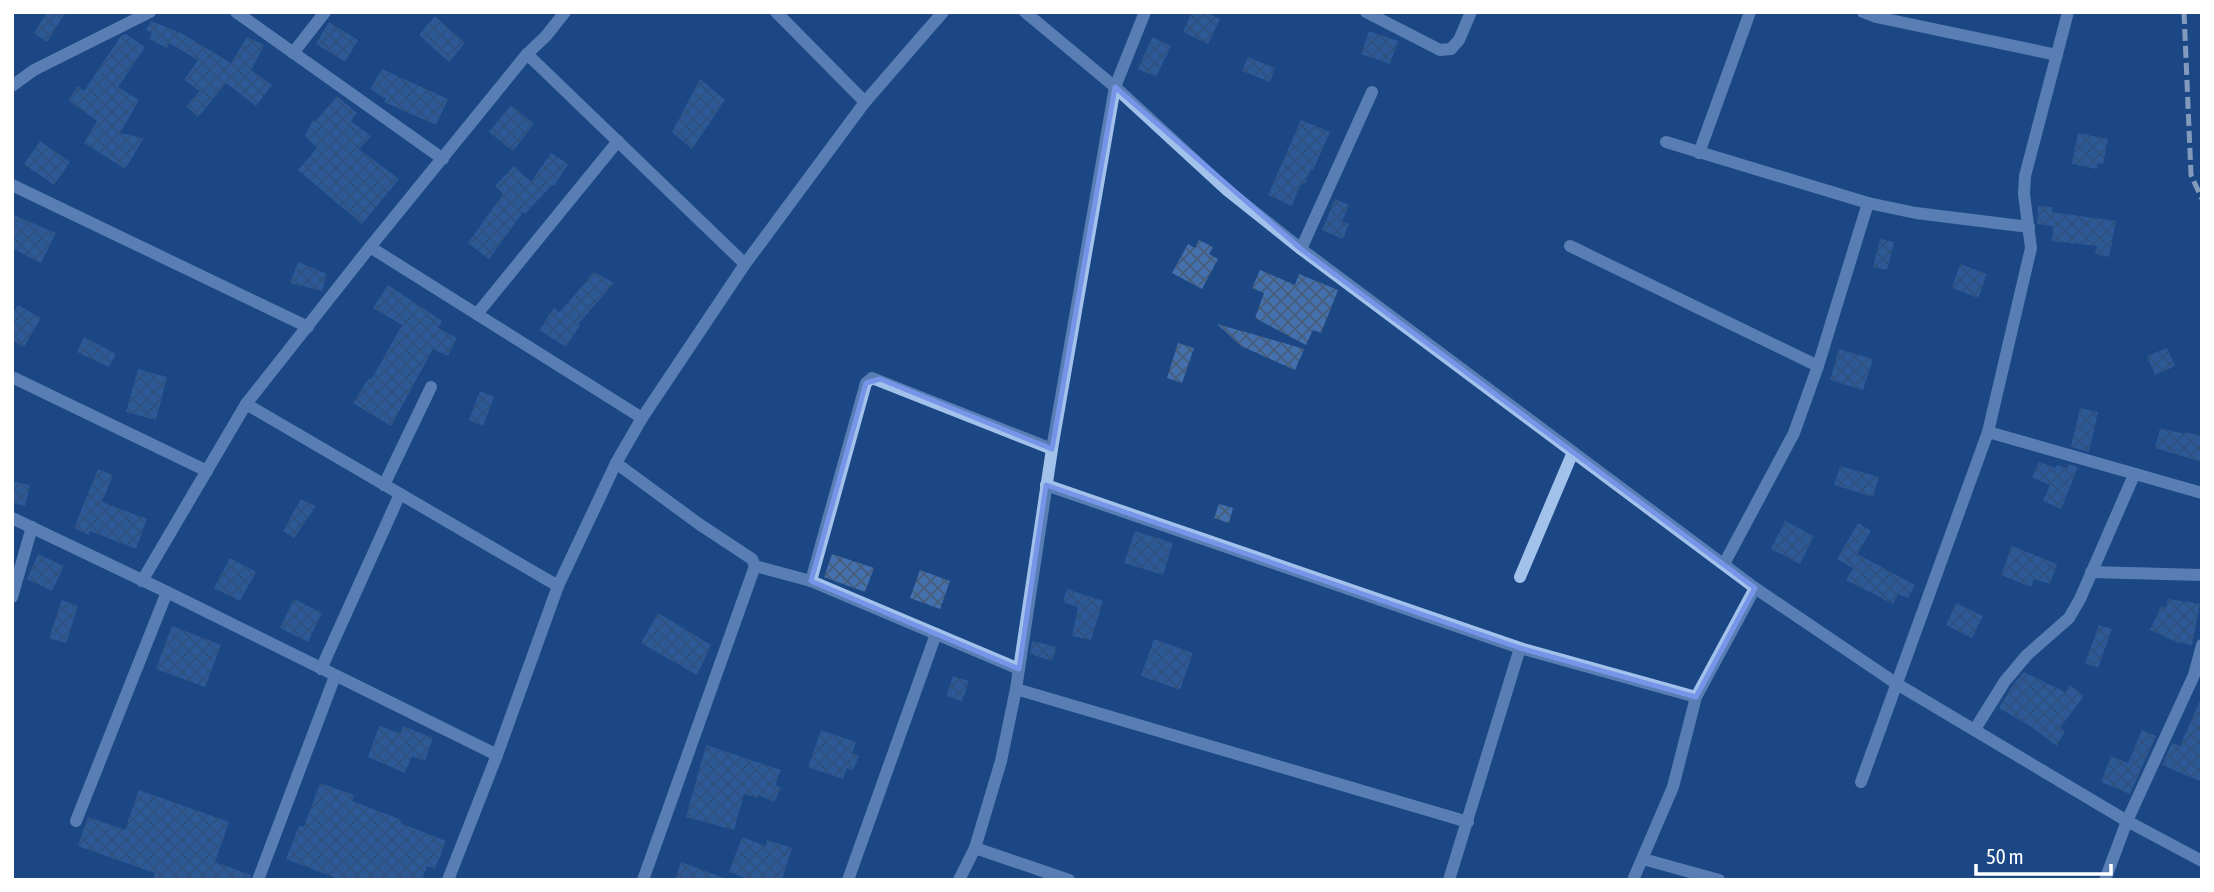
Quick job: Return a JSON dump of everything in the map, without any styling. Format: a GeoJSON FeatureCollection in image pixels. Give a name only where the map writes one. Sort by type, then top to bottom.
{"type":"FeatureCollection","features":[{"type":"Feature","properties":{"kind":"street"},"geometry":{"type":"LineString","coordinates":[[12,86],[34,70],[150,12]]}},
{"type":"Feature","properties":{"kind":"street"},"geometry":{"type":"LineString","coordinates":[[236,12],[443,159]]}},
{"type":"Feature","properties":{"kind":"street"},"geometry":{"type":"LineString","coordinates":[[293,53],[325,12]]}},
{"type":"Feature","properties":{"kind":"street"},"geometry":{"type":"LineString","coordinates":[[142,580],[246,404],[527,54],[565,12]]}},
{"type":"Feature","properties":{"kind":"street"},"geometry":{"type":"LineString","coordinates":[[776,12],[865,102]]}},
{"type":"Feature","properties":{"kind":"street"},"geometry":{"type":"LineString","coordinates":[[449,880],[558,586],[615,463],[745,264],[865,102],[943,12]]}},
{"type":"Feature","properties":{"kind":"street"},"geometry":{"type":"LineString","coordinates":[[1025,12],[1115,87],[1227,190],[1301,249],[1755,588],[1898,684],[2127,821],[2202,861]]}},
{"type":"Feature","properties":{"kind":"street"},"geometry":{"type":"LineString","coordinates":[[958,880],[975,848],[1002,761],[1016,689],[1052,449],[1115,87],[1145,12]]}},
{"type":"Feature","properties":{"kind":"street"},"geometry":{"type":"LineString","coordinates":[[1366,12],[1440,50],[1451,49],[1459,40],[1471,12]]}},
{"type":"Feature","properties":{"kind":"street"},"geometry":{"type":"LineString","coordinates":[[1699,153],[1750,12]]}},
{"type":"Feature","properties":{"kind":"street"},"geometry":{"type":"LineString","coordinates":[[1863,12],[2057,55]]}},
{"type":"Feature","properties":{"kind":"street"},"geometry":{"type":"LineString","coordinates":[[1861,782],[1988,432],[2031,248],[2024,194],[2025,176],[2068,12]]}},
{"type":"Feature","properties":{"kind":"street"},"geometry":{"type":"LineString","coordinates":[[527,54],[745,264]]}},
{"type":"Feature","properties":{"kind":"street"},"geometry":{"type":"LineString","coordinates":[[1301,249],[1372,92]]}},
{"type":"Feature","properties":{"kind":"street"},"geometry":{"type":"LineString","coordinates":[[477,314],[618,141]]}},
{"type":"Feature","properties":{"kind":"street"},"geometry":{"type":"LineString","coordinates":[[1666,142],[1868,203],[1916,214],[2029,227]]}},
{"type":"Feature","properties":{"kind":"street"},"geometry":{"type":"LineString","coordinates":[[12,185],[308,327]]}},
{"type":"Feature","properties":{"kind":"street"},"geometry":{"type":"LineString","coordinates":[[1724,564],[1794,433],[1818,366],[1868,203]]}},
{"type":"Feature","properties":{"kind":"street"},"geometry":{"type":"LineString","coordinates":[[1570,246],[1818,366]]}},
{"type":"Feature","properties":{"kind":"street"},"geometry":{"type":"LineString","coordinates":[[370,247],[642,418]]}},
{"type":"Feature","properties":{"kind":"street"},"geometry":{"type":"LineString","coordinates":[[14,378],[207,471]]}},
{"type":"Feature","properties":{"kind":"street"},"geometry":{"type":"LineString","coordinates":[[811,581],[866,383],[872,378],[1052,449]]}},
{"type":"Feature","properties":{"kind":"street"},"geometry":{"type":"LineString","coordinates":[[384,485],[431,387]]}},
{"type":"Feature","properties":{"kind":"street"},"geometry":{"type":"LineString","coordinates":[[246,404],[558,586]]}},
{"type":"Feature","properties":{"kind":"street"},"geometry":{"type":"LineString","coordinates":[[1988,432],[2202,493]]}},
{"type":"Feature","properties":{"kind":"street"},"geometry":{"type":"LineString","coordinates":[[1520,577],[1573,452]]}},
{"type":"Feature","properties":{"kind":"street"},"geometry":{"type":"LineString","coordinates":[[615,463],[752,559],[755,566],[643,880]]}},
{"type":"Feature","properties":{"kind":"street"},"geometry":{"type":"LineString","coordinates":[[1975,729],[2005,681],[2027,655],[2069,618],[2134,475]]}},
{"type":"Feature","properties":{"kind":"street"},"geometry":{"type":"LineString","coordinates":[[1046,485],[1520,648],[1696,697]]}},
{"type":"Feature","properties":{"kind":"street"},"geometry":{"type":"LineString","coordinates":[[321,669],[400,494]]}},
{"type":"Feature","properties":{"kind":"street"},"geometry":{"type":"LineString","coordinates":[[12,519],[167,592],[497,755]]}},
{"type":"Feature","properties":{"kind":"street"},"geometry":{"type":"LineString","coordinates":[[12,597],[32,527]]}},
{"type":"Feature","properties":{"kind":"street"},"geometry":{"type":"LineString","coordinates":[[755,566],[811,581],[1019,669]]}},
{"type":"Feature","properties":{"kind":"street"},"geometry":{"type":"LineString","coordinates":[[2091,572],[2202,575]]}},
{"type":"Feature","properties":{"kind":"street"},"geometry":{"type":"LineString","coordinates":[[1633,880],[1673,787],[1696,697],[1755,588]]}},
{"type":"Feature","properties":{"kind":"street"},"geometry":{"type":"LineString","coordinates":[[76,821],[167,592]]}},
{"type":"Feature","properties":{"kind":"street"},"geometry":{"type":"LineString","coordinates":[[848,880],[936,634]]}},
{"type":"Feature","properties":{"kind":"street"},"geometry":{"type":"LineString","coordinates":[[2105,880],[2127,821],[2194,674],[2202,645]]}},
{"type":"Feature","properties":{"kind":"street"},"geometry":{"type":"LineString","coordinates":[[1449,880],[1520,648]]}},
{"type":"Feature","properties":{"kind":"street"},"geometry":{"type":"LineString","coordinates":[[258,880],[334,676]]}},
{"type":"Feature","properties":{"kind":"street"},"geometry":{"type":"LineString","coordinates":[[1016,689],[1468,822]]}},
{"type":"Feature","properties":{"kind":"street"},"geometry":{"type":"LineString","coordinates":[[975,848],[1069,880]]}},
{"type":"Feature","properties":{"kind":"street"},"geometry":{"type":"LineString","coordinates":[[1643,859],[1719,880]]}},
{"type":"Feature","properties":{"kind":"highlighted area"},"geometry":{"type":"Polygon","coordinates":[[[1115,87],[1301,249],[1755,588],[1696,697],[1520,648],[1046,485],[1019,669],[811,581],[866,383],[880,379],[1052,449],[1115,87]]]}},
{"type":"Feature","properties":{"kind":"building"},"geometry":{"type":"Polygon","coordinates":[[[47,12],[66,12],[47,42],[34,33],[47,12]]]}},
{"type":"Feature","properties":{"kind":"building"},"geometry":{"type":"Polygon","coordinates":[[[1192,12],[1205,12],[1220,19],[1208,44],[1183,32],[1192,12]]]}},
{"type":"Feature","properties":{"kind":"building"},"geometry":{"type":"Polygon","coordinates":[[[435,16],[465,43],[449,62],[419,35],[435,16]]]}},
{"type":"Feature","properties":{"kind":"building"},"geometry":{"type":"Polygon","coordinates":[[[151,21],[181,33],[231,63],[247,37],[264,45],[251,70],[272,85],[256,106],[226,83],[198,117],[186,106],[200,91],[184,80],[198,60],[169,43],[167,48],[149,39],[152,33],[146,30],[151,21]]]}},
{"type":"Feature","properties":{"kind":"building"},"geometry":{"type":"Polygon","coordinates":[[[329,22],[358,40],[345,62],[316,44],[329,22]]]}},
{"type":"Feature","properties":{"kind":"building"},"geometry":{"type":"Polygon","coordinates":[[[1369,31],[1398,41],[1390,64],[1361,54],[1369,31]]]}},
{"type":"Feature","properties":{"kind":"building"},"geometry":{"type":"Polygon","coordinates":[[[126,34],[145,47],[118,87],[139,100],[120,133],[144,138],[125,169],[84,143],[97,121],[68,100],[78,86],[84,91],[121,36],[126,34]]]}},
{"type":"Feature","properties":{"kind":"building"},"geometry":{"type":"Polygon","coordinates":[[[1152,37],[1171,46],[1156,77],[1138,69],[1152,37]]]}},
{"type":"Feature","properties":{"kind":"building"},"geometry":{"type":"Polygon","coordinates":[[[1248,57],[1275,68],[1270,82],[1242,71],[1248,57]]]}},
{"type":"Feature","properties":{"kind":"building"},"geometry":{"type":"Polygon","coordinates":[[[382,69],[448,99],[436,125],[384,102],[386,99],[370,89],[382,69]]]}},
{"type":"Feature","properties":{"kind":"building"},"geometry":{"type":"Polygon","coordinates":[[[700,79],[725,100],[692,149],[672,132],[700,79]]]}},
{"type":"Feature","properties":{"kind":"building"},"geometry":{"type":"Polygon","coordinates":[[[337,96],[357,113],[351,121],[371,136],[359,149],[399,179],[362,224],[298,170],[317,148],[305,136],[313,120],[315,122],[337,96]]]}},
{"type":"Feature","properties":{"kind":"building"},"geometry":{"type":"Polygon","coordinates":[[[511,105],[534,124],[513,151],[489,132],[511,105]]]}},
{"type":"Feature","properties":{"kind":"building"},"geometry":{"type":"Polygon","coordinates":[[[1301,120],[1330,132],[1313,170],[1311,169],[1305,183],[1300,185],[1292,206],[1268,195],[1301,120]]]}},
{"type":"Feature","properties":{"kind":"building"},"geometry":{"type":"Polygon","coordinates":[[[2078,133],[2108,139],[2103,164],[2098,163],[2097,169],[2072,164],[2078,133]]]}},
{"type":"Feature","properties":{"kind":"building"},"geometry":{"type":"Polygon","coordinates":[[[40,141],[70,162],[54,185],[24,164],[40,141]]]}},
{"type":"Feature","properties":{"kind":"building"},"geometry":{"type":"Polygon","coordinates":[[[551,153],[568,164],[554,186],[552,185],[525,214],[523,212],[489,259],[468,243],[503,194],[495,186],[514,166],[531,182],[551,153]]]}},
{"type":"Feature","properties":{"kind":"building"},"geometry":{"type":"Polygon","coordinates":[[[1335,199],[1349,205],[1342,221],[1349,224],[1343,239],[1322,230],[1335,199]]]}},
{"type":"Feature","properties":{"kind":"building"},"geometry":{"type":"Polygon","coordinates":[[[2038,206],[2052,207],[2052,212],[2116,221],[2109,257],[2095,254],[2097,246],[2052,241],[2053,226],[2037,224],[2038,206]]]}},
{"type":"Feature","properties":{"kind":"building"},"geometry":{"type":"Polygon","coordinates":[[[12,214],[56,233],[41,263],[12,248],[12,214]]]}},
{"type":"Feature","properties":{"kind":"building"},"geometry":{"type":"Polygon","coordinates":[[[1880,239],[1894,242],[1887,270],[1873,267],[1880,239]]]}},
{"type":"Feature","properties":{"kind":"building"},"geometry":{"type":"Polygon","coordinates":[[[1199,240],[1213,247],[1209,254],[1218,259],[1202,289],[1172,273],[1188,244],[1195,248],[1199,240]]]}},
{"type":"Feature","properties":{"kind":"building"},"geometry":{"type":"Polygon","coordinates":[[[298,262],[327,274],[322,291],[290,283],[298,262]]]}},
{"type":"Feature","properties":{"kind":"building"},"geometry":{"type":"Polygon","coordinates":[[[1960,264],[1987,274],[1978,298],[1952,288],[1960,264]]]}},
{"type":"Feature","properties":{"kind":"building"},"geometry":{"type":"Polygon","coordinates":[[[1260,270],[1295,285],[1299,274],[1338,290],[1321,333],[1313,330],[1306,345],[1255,318],[1264,293],[1252,288],[1260,270]]]}},
{"type":"Feature","properties":{"kind":"building"},"geometry":{"type":"Polygon","coordinates":[[[594,272],[614,283],[578,324],[580,325],[566,347],[539,330],[554,308],[560,312],[594,272]]]}},
{"type":"Feature","properties":{"kind":"building"},"geometry":{"type":"Polygon","coordinates":[[[388,285],[442,321],[438,328],[457,338],[448,356],[433,349],[391,426],[353,403],[369,378],[371,380],[402,325],[373,308],[388,285]]]}},
{"type":"Feature","properties":{"kind":"building"},"geometry":{"type":"Polygon","coordinates":[[[18,305],[41,318],[24,347],[12,340],[12,315],[18,305]]]}},
{"type":"Feature","properties":{"kind":"building"},"geometry":{"type":"Polygon","coordinates":[[[1217,324],[1304,349],[1295,370],[1241,346],[1217,324]]]}},
{"type":"Feature","properties":{"kind":"building"},"geometry":{"type":"Polygon","coordinates":[[[84,337],[116,354],[109,367],[77,352],[84,337]]]}},
{"type":"Feature","properties":{"kind":"building"},"geometry":{"type":"Polygon","coordinates":[[[1178,343],[1194,348],[1182,383],[1167,378],[1178,343]]]}},
{"type":"Feature","properties":{"kind":"building"},"geometry":{"type":"Polygon","coordinates":[[[2167,348],[2175,366],[2155,375],[2147,356],[2167,348]]]}},
{"type":"Feature","properties":{"kind":"building"},"geometry":{"type":"Polygon","coordinates":[[[1839,349],[1873,359],[1863,390],[1830,380],[1839,349]]]}},
{"type":"Feature","properties":{"kind":"building"},"geometry":{"type":"Polygon","coordinates":[[[138,369],[167,377],[156,420],[126,412],[138,369]]]}},
{"type":"Feature","properties":{"kind":"building"},"geometry":{"type":"Polygon","coordinates":[[[480,391],[494,397],[483,426],[469,420],[480,391]]]}},
{"type":"Feature","properties":{"kind":"building"},"geometry":{"type":"Polygon","coordinates":[[[2080,408],[2098,412],[2089,452],[2071,447],[2080,408]]]}},
{"type":"Feature","properties":{"kind":"building"},"geometry":{"type":"Polygon","coordinates":[[[2160,428],[2202,436],[2202,462],[2155,448],[2160,428]]]}},
{"type":"Feature","properties":{"kind":"building"},"geometry":{"type":"Polygon","coordinates":[[[2039,462],[2056,468],[2057,465],[2067,468],[2068,464],[2078,467],[2061,509],[2043,501],[2050,485],[2032,477],[2039,462]]]}},
{"type":"Feature","properties":{"kind":"building"},"geometry":{"type":"Polygon","coordinates":[[[1840,466],[1879,477],[1873,497],[1834,485],[1840,466]]]}},
{"type":"Feature","properties":{"kind":"building"},"geometry":{"type":"Polygon","coordinates":[[[98,469],[113,475],[102,502],[147,519],[136,549],[90,531],[89,535],[74,528],[98,469]]]}},
{"type":"Feature","properties":{"kind":"building"},"geometry":{"type":"Polygon","coordinates":[[[12,481],[30,485],[25,506],[12,503],[12,481]]]}},
{"type":"Feature","properties":{"kind":"building"},"geometry":{"type":"Polygon","coordinates":[[[301,499],[316,506],[294,538],[283,531],[301,499]]]}},
{"type":"Feature","properties":{"kind":"building"},"geometry":{"type":"Polygon","coordinates":[[[1219,504],[1233,508],[1229,523],[1214,518],[1219,504]]]}},
{"type":"Feature","properties":{"kind":"building"},"geometry":{"type":"Polygon","coordinates":[[[1785,521],[1814,536],[1800,564],[1771,549],[1785,521]]]}},
{"type":"Feature","properties":{"kind":"building"},"geometry":{"type":"Polygon","coordinates":[[[1858,523],[1871,531],[1857,554],[1915,585],[1908,598],[1898,594],[1893,604],[1846,580],[1853,568],[1837,559],[1858,523]]]}},
{"type":"Feature","properties":{"kind":"building"},"geometry":{"type":"Polygon","coordinates":[[[1135,531],[1173,543],[1163,575],[1124,563],[1135,531]]]}},
{"type":"Feature","properties":{"kind":"building"},"geometry":{"type":"Polygon","coordinates":[[[2012,546],[2057,564],[2050,584],[2034,579],[2031,587],[2001,575],[2012,546]]]}},
{"type":"Feature","properties":{"kind":"building"},"geometry":{"type":"Polygon","coordinates":[[[38,554],[64,566],[52,591],[27,579],[38,554]]]}},
{"type":"Feature","properties":{"kind":"building"},"geometry":{"type":"Polygon","coordinates":[[[832,554],[874,568],[865,592],[824,577],[832,554]]]}},
{"type":"Feature","properties":{"kind":"building"},"geometry":{"type":"Polygon","coordinates":[[[230,558],[256,572],[240,601],[214,588],[230,558]]]}},
{"type":"Feature","properties":{"kind":"building"},"geometry":{"type":"Polygon","coordinates":[[[920,570],[950,581],[940,609],[910,598],[920,570]]]}},
{"type":"Feature","properties":{"kind":"building"},"geometry":{"type":"Polygon","coordinates":[[[1067,589],[1103,601],[1091,640],[1072,636],[1078,607],[1063,602],[1067,589]]]}},
{"type":"Feature","properties":{"kind":"building"},"geometry":{"type":"Polygon","coordinates":[[[294,599],[322,613],[308,642],[280,628],[294,599]]]}},
{"type":"Feature","properties":{"kind":"building"},"geometry":{"type":"Polygon","coordinates":[[[2168,599],[2200,604],[2192,645],[2177,642],[2150,630],[2161,606],[2166,608],[2168,599]]]}},
{"type":"Feature","properties":{"kind":"building"},"geometry":{"type":"Polygon","coordinates":[[[62,600],[78,606],[66,643],[49,638],[62,600]]]}},
{"type":"Feature","properties":{"kind":"building"},"geometry":{"type":"Polygon","coordinates":[[[1956,603],[1983,616],[1972,638],[1946,625],[1956,603]]]}},
{"type":"Feature","properties":{"kind":"building"},"geometry":{"type":"Polygon","coordinates":[[[658,613],[711,645],[697,675],[641,643],[658,613]]]}},
{"type":"Feature","properties":{"kind":"building"},"geometry":{"type":"Polygon","coordinates":[[[2099,625],[2112,629],[2098,668],[2085,663],[2099,625]]]}},
{"type":"Feature","properties":{"kind":"building"},"geometry":{"type":"Polygon","coordinates":[[[172,626],[221,645],[205,687],[156,669],[172,626]]]}},
{"type":"Feature","properties":{"kind":"building"},"geometry":{"type":"Polygon","coordinates":[[[1154,639],[1193,653],[1180,690],[1141,676],[1154,639]]]}},
{"type":"Feature","properties":{"kind":"building"},"geometry":{"type":"Polygon","coordinates":[[[1032,641],[1057,647],[1052,661],[1030,654],[1032,641]]]}},
{"type":"Feature","properties":{"kind":"building"},"geometry":{"type":"Polygon","coordinates":[[[2024,672],[2065,692],[2070,685],[2084,696],[2060,728],[2065,731],[2057,746],[1999,708],[2024,672]]]}},
{"type":"Feature","properties":{"kind":"building"},"geometry":{"type":"Polygon","coordinates":[[[953,676],[969,681],[962,701],[946,696],[953,676]]]}},
{"type":"Feature","properties":{"kind":"building"},"geometry":{"type":"Polygon","coordinates":[[[2202,696],[2202,782],[2162,765],[2172,743],[2180,746],[2202,696]]]}},
{"type":"Feature","properties":{"kind":"building"},"geometry":{"type":"Polygon","coordinates":[[[379,726],[400,733],[403,726],[433,738],[425,761],[412,756],[405,773],[368,757],[379,726]]]}},
{"type":"Feature","properties":{"kind":"building"},"geometry":{"type":"Polygon","coordinates":[[[821,730],[856,742],[852,753],[859,756],[853,770],[847,768],[843,779],[808,767],[821,730]]]}},
{"type":"Feature","properties":{"kind":"building"},"geometry":{"type":"Polygon","coordinates":[[[2142,730],[2156,736],[2130,794],[2101,782],[2111,756],[2128,763],[2142,730]]]}},
{"type":"Feature","properties":{"kind":"building"},"geometry":{"type":"Polygon","coordinates":[[[706,745],[781,770],[775,785],[781,788],[774,802],[759,795],[758,798],[744,794],[734,830],[686,817],[706,745]]]}},
{"type":"Feature","properties":{"kind":"building"},"geometry":{"type":"Polygon","coordinates":[[[320,783],[354,795],[352,801],[446,841],[435,869],[427,866],[422,880],[341,880],[286,859],[299,826],[304,827],[320,783]]]}},
{"type":"Feature","properties":{"kind":"building"},"geometry":{"type":"Polygon","coordinates":[[[139,790],[229,822],[215,862],[251,875],[249,880],[153,880],[155,873],[78,846],[88,817],[125,830],[139,790]]]}},
{"type":"Feature","properties":{"kind":"building"},"geometry":{"type":"Polygon","coordinates":[[[742,837],[766,846],[767,840],[792,848],[782,880],[750,880],[729,872],[742,837]]]}},
{"type":"Feature","properties":{"kind":"building"},"geometry":{"type":"Polygon","coordinates":[[[681,862],[724,878],[724,880],[675,880],[681,862]]]}},
{"type":"Feature","properties":{"kind":"railway"},"geometry":{"type":"LineString","coordinates":[[2184,12],[2191,175],[2202,199]]}}]}
